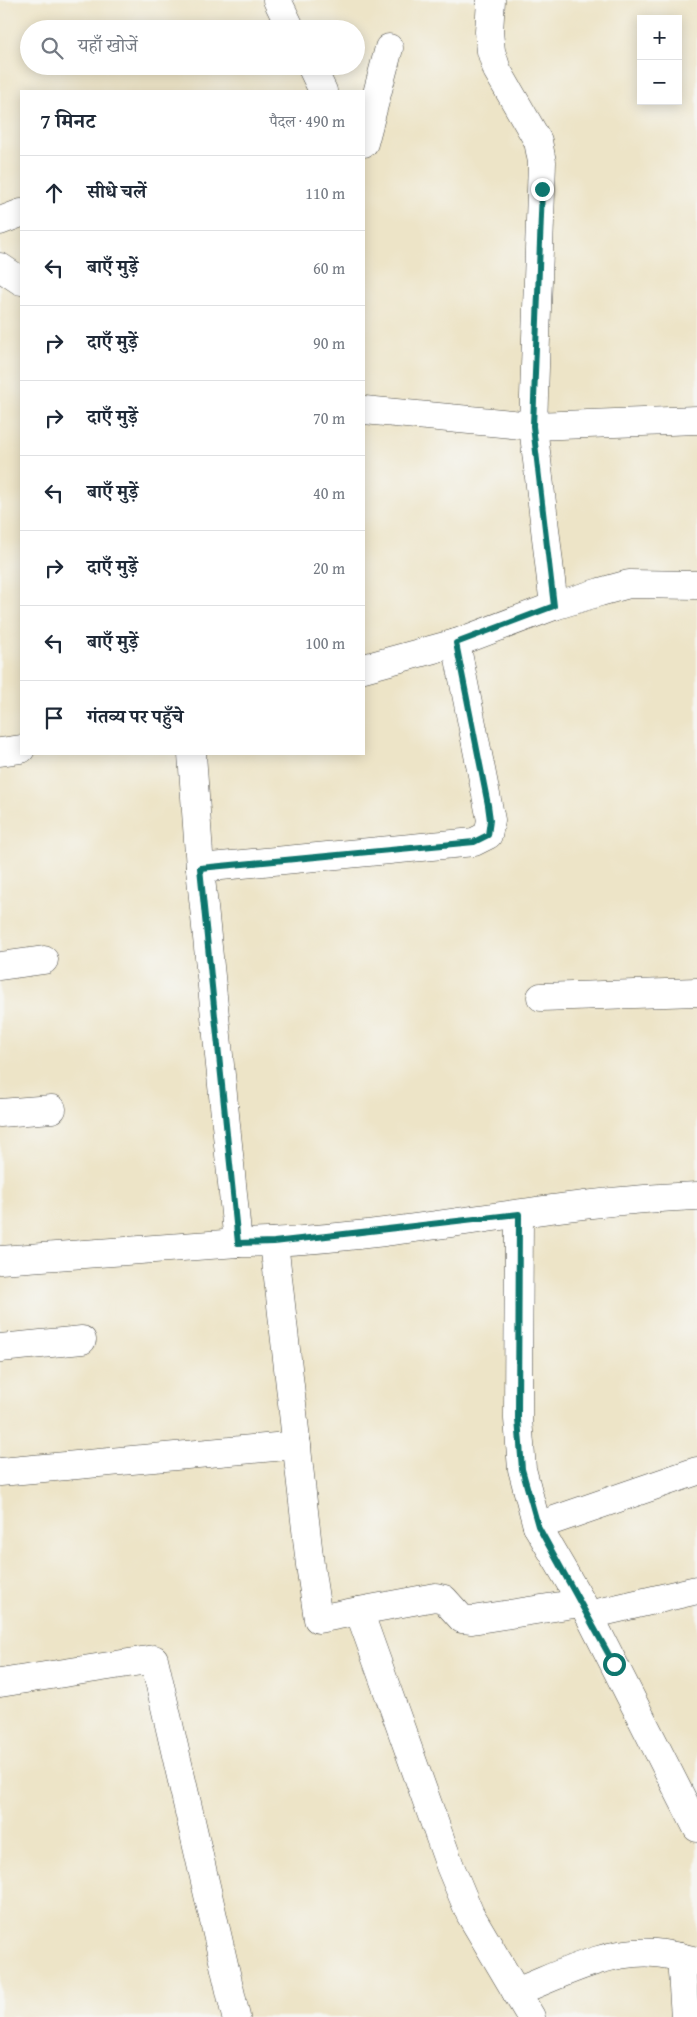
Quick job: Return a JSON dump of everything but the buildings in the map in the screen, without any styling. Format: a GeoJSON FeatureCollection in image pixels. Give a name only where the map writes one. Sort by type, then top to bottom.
{"type":"FeatureCollection","features":[{"type":"Feature","properties":{"kind":"street"},"geometry":{"type":"LineString","coordinates":[[277,0],[287,20]]}},
{"type":"Feature","properties":{"kind":"street"},"geometry":{"type":"LineString","coordinates":[[491,0],[489,32],[491,51],[498,70],[538,140],[542,162],[533,426],[554,606]]}},
{"type":"Feature","properties":{"kind":"street"},"geometry":{"type":"LineString","coordinates":[[365,139],[389,48]]}},
{"type":"Feature","properties":{"kind":"street"},"geometry":{"type":"LineString","coordinates":[[315,75],[322,90]]}},
{"type":"Feature","properties":{"kind":"street"},"geometry":{"type":"LineString","coordinates":[[0,220],[20,213]]}},
{"type":"Feature","properties":{"kind":"street"},"geometry":{"type":"LineString","coordinates":[[0,267],[20,280]]}},
{"type":"Feature","properties":{"kind":"street"},"geometry":{"type":"LineString","coordinates":[[365,410],[533,426],[697,420]]}},
{"type":"Feature","properties":{"kind":"street"},"geometry":{"type":"LineString","coordinates":[[365,668],[456,643],[554,606],[629,584],[697,585]]}},
{"type":"Feature","properties":{"kind":"street"},"geometry":{"type":"LineString","coordinates":[[200,868],[474,842],[488,835],[490,820],[488,805],[456,643]]}},
{"type":"Feature","properties":{"kind":"street"},"geometry":{"type":"LineString","coordinates":[[0,752],[20,749]]}},
{"type":"Feature","properties":{"kind":"street"},"geometry":{"type":"LineString","coordinates":[[192,755],[200,868],[238,1243]]}},
{"type":"Feature","properties":{"kind":"street"},"geometry":{"type":"LineString","coordinates":[[0,966],[44,960]]}},
{"type":"Feature","properties":{"kind":"street"},"geometry":{"type":"LineString","coordinates":[[541,997],[697,992]]}},
{"type":"Feature","properties":{"kind":"street"},"geometry":{"type":"LineString","coordinates":[[0,1113],[52,1109]]}},
{"type":"Feature","properties":{"kind":"street"},"geometry":{"type":"LineString","coordinates":[[0,1260],[274,1242],[519,1214],[591,1203],[697,1196]]}},
{"type":"Feature","properties":{"kind":"street"},"geometry":{"type":"LineString","coordinates":[[519,1214],[518,1419],[522,1469],[538,1526],[584,1609],[697,1828]]}},
{"type":"Feature","properties":{"kind":"street"},"geometry":{"type":"LineString","coordinates":[[274,1242],[318,1619],[435,1597],[444,1599],[462,1619],[472,1620],[584,1609],[697,1590]]}},
{"type":"Feature","properties":{"kind":"street"},"geometry":{"type":"LineString","coordinates":[[0,1348],[82,1340]]}},
{"type":"Feature","properties":{"kind":"street"},"geometry":{"type":"LineString","coordinates":[[0,1472],[297,1445]]}},
{"type":"Feature","properties":{"kind":"street"},"geometry":{"type":"LineString","coordinates":[[538,1526],[697,1471]]}},
{"type":"Feature","properties":{"kind":"street"},"geometry":{"type":"LineString","coordinates":[[359,1611],[450,1866],[470,1914],[531,2017]]}},
{"type":"Feature","properties":{"kind":"street"},"geometry":{"type":"LineString","coordinates":[[0,1683],[154,1659],[236,2017]]}},
{"type":"Feature","properties":{"kind":"street"},"geometry":{"type":"LineString","coordinates":[[516,1992],[599,1960],[625,1955],[655,1953],[689,1959],[686,2017]]}},
{"type":"Feature","properties":{"kind":"route"},"geometry":{"type":"LineString","coordinates":[[542,189],[533,426],[554,606],[456,643],[488,805],[490,820],[488,835],[474,842],[200,868],[238,1243],[274,1242],[446,1224],[519,1214],[518,1419],[522,1469],[538,1526],[614,1664]]}}]}
